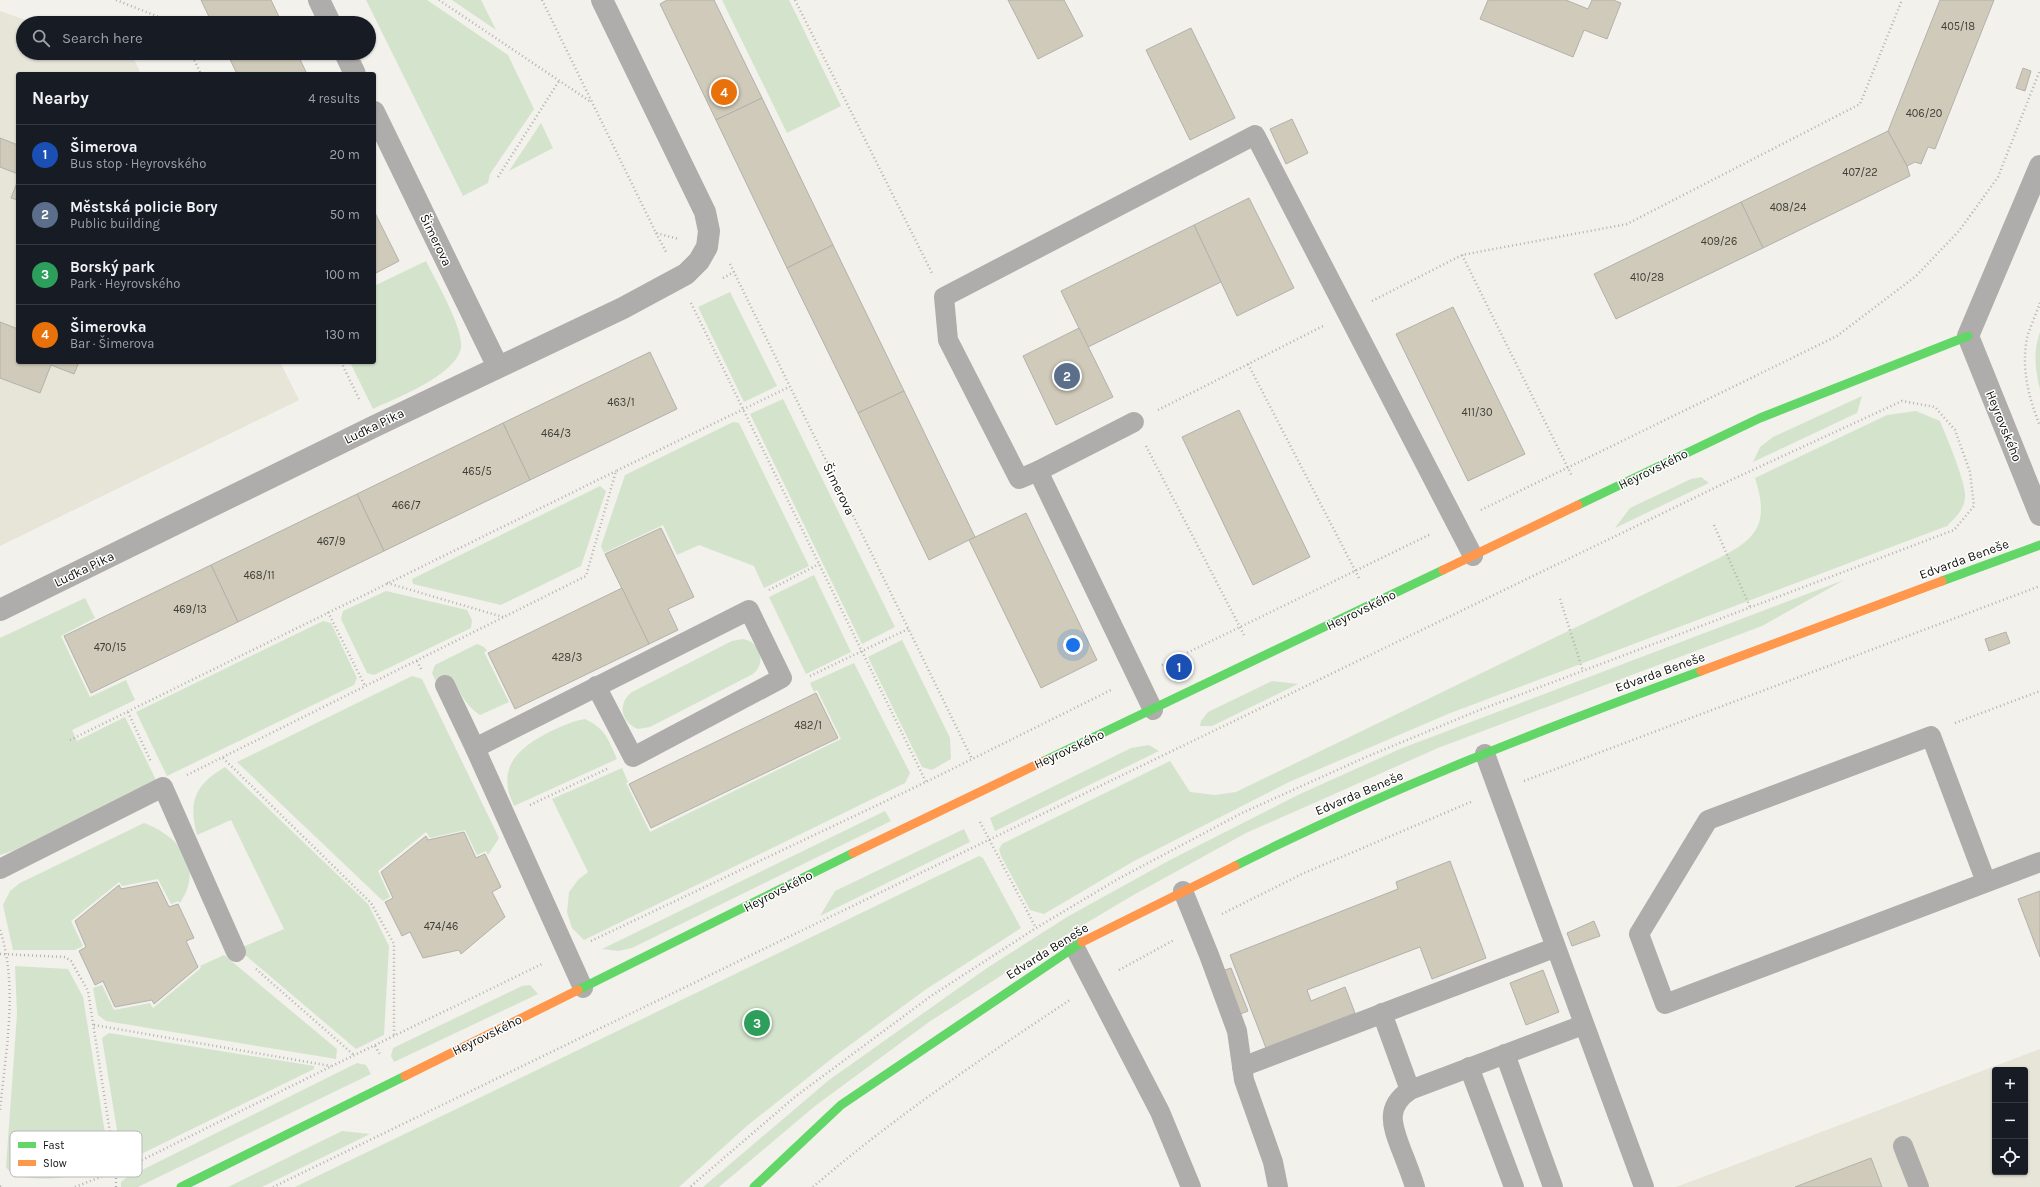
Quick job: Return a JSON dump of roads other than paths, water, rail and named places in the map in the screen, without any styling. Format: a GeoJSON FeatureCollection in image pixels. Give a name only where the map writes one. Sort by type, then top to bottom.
{"type":"FeatureCollection","features":[{"type":"Feature","properties":{"kind":"street"},"geometry":{"type":"LineString","coordinates":[[319,0],[327,16]]}},
{"type":"Feature","properties":{"kind":"street","name":"Luďka Pika"},"geometry":{"type":"LineString","coordinates":[[0,610],[373,427],[623,308],[686,274],[699,261],[707,247],[709,231],[704,212],[602,0]]}},
{"type":"Feature","properties":{"kind":"street"},"geometry":{"type":"LineString","coordinates":[[348,60],[354,72]]}},
{"type":"Feature","properties":{"kind":"street","name":"Šimerova"},"geometry":{"type":"LineString","coordinates":[[376,116],[498,367]]}},
{"type":"Feature","properties":{"kind":"street"},"geometry":{"type":"LineString","coordinates":[[1968,336],[2040,166]]}},
{"type":"Feature","properties":{"kind":"street","name":"Heyrovského"},"geometry":{"type":"LineString","coordinates":[[181,1187],[940,810],[1258,660],[1760,418],[1968,336],[2040,515]]}},
{"type":"Feature","properties":{"kind":"street","name":"Edvarda Beneše"},"geometry":{"type":"LineString","coordinates":[[754,1187],[841,1105],[1074,946],[1183,891],[1310,828],[1557,724],[2040,546]]}},
{"type":"Feature","properties":{"kind":"lane"},"geometry":{"type":"LineString","coordinates":[[1134,422],[1038,471],[1019,479],[948,340],[944,297],[1255,135],[1473,556]]}},
{"type":"Feature","properties":{"kind":"lane"},"geometry":{"type":"LineString","coordinates":[[1038,471],[1153,710]]}},
{"type":"Feature","properties":{"kind":"lane"},"geometry":{"type":"LineString","coordinates":[[475,748],[596,686],[750,610],[782,678],[633,756],[596,686]]}},
{"type":"Feature","properties":{"kind":"lane"},"geometry":{"type":"LineString","coordinates":[[445,685],[583,988]]}},
{"type":"Feature","properties":{"kind":"lane"},"geometry":{"type":"LineString","coordinates":[[1986,882],[1931,736],[1708,820],[1639,934],[1665,1004],[2040,862]]}},
{"type":"Feature","properties":{"kind":"lane"},"geometry":{"type":"LineString","coordinates":[[1485,754],[1554,948],[1644,1187]]}},
{"type":"Feature","properties":{"kind":"lane"},"geometry":{"type":"LineString","coordinates":[[0,869],[163,787],[236,952]]}},
{"type":"Feature","properties":{"kind":"lane"},"geometry":{"type":"LineString","coordinates":[[1183,891],[1198,926],[1236,1031],[1244,1080],[1273,1162],[1278,1187]]}},
{"type":"Feature","properties":{"kind":"lane"},"geometry":{"type":"LineString","coordinates":[[1074,946],[1160,1112],[1191,1187]]}},
{"type":"Feature","properties":{"kind":"lane"},"geometry":{"type":"LineString","coordinates":[[1242,1067],[1554,948]]}},
{"type":"Feature","properties":{"kind":"lane"},"geometry":{"type":"LineString","coordinates":[[1382,1013],[1410,1090]]}},
{"type":"Feature","properties":{"kind":"lane"},"geometry":{"type":"LineString","coordinates":[[1416,1187],[1392,1126],[1395,1105],[1401,1096],[1410,1090],[1583,1025]]}},
{"type":"Feature","properties":{"kind":"lane"},"geometry":{"type":"LineString","coordinates":[[1505,1054],[1553,1187]]}},
{"type":"Feature","properties":{"kind":"lane"},"geometry":{"type":"LineString","coordinates":[[1469,1067],[1514,1187]]}},
{"type":"Feature","properties":{"kind":"lane"},"geometry":{"type":"LineString","coordinates":[[1903,1146],[1919,1187]]}},
{"type":"Feature","properties":{"kind":"place","name":"Šimerovka"},"geometry":{"type":"Point","coordinates":[724,92]}},
{"type":"Feature","properties":{"kind":"place","name":"Městská policie Bory"},"geometry":{"type":"Point","coordinates":[1067,376]}},
{"type":"Feature","properties":{"kind":"place","name":"Šimerova"},"geometry":{"type":"Point","coordinates":[1179,667]}},
{"type":"Feature","properties":{"kind":"place","name":"Borský park"},"geometry":{"type":"Point","coordinates":[757,1023]}}]}
